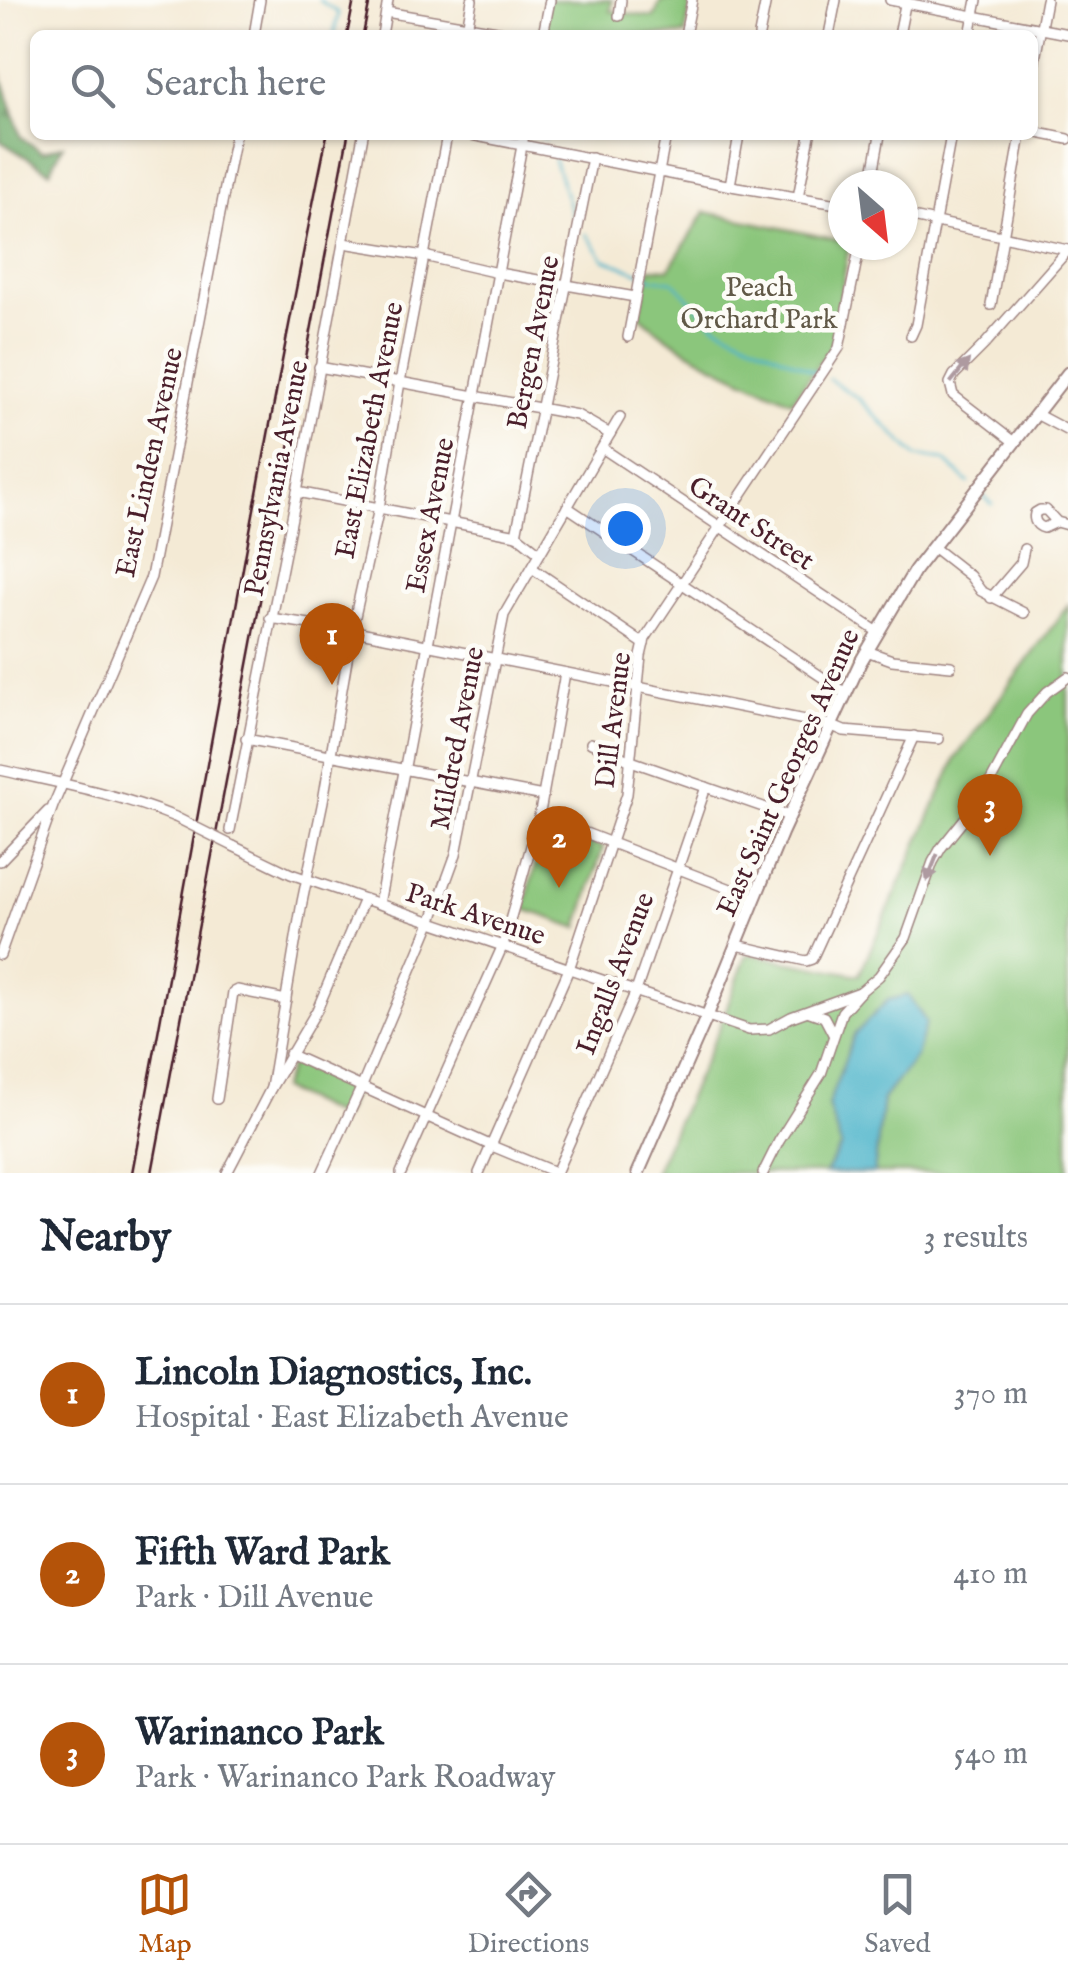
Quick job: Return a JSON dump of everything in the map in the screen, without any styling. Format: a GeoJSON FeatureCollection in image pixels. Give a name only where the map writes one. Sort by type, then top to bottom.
{"type":"FeatureCollection","features":[{"type":"Feature","properties":{"kind":"main road","name":"East Saint Georges Avenue"},"geometry":{"type":"LineString","coordinates":[[638,1173],[789,816],[867,651],[915,570],[1068,374]]}},
{"type":"Feature","properties":{"kind":"street"},"geometry":{"type":"LineString","coordinates":[[255,30],[260,0]]}},
{"type":"Feature","properties":{"kind":"street"},"geometry":{"type":"LineString","coordinates":[[383,30],[388,0]]}},
{"type":"Feature","properties":{"kind":"street"},"geometry":{"type":"LineString","coordinates":[[386,12],[467,30],[472,0]]}},
{"type":"Feature","properties":{"kind":"street"},"geometry":{"type":"LineString","coordinates":[[544,30],[550,0]]}},
{"type":"Feature","properties":{"kind":"street"},"geometry":{"type":"LineString","coordinates":[[619,16],[622,0]]}},
{"type":"Feature","properties":{"kind":"street"},"geometry":{"type":"LineString","coordinates":[[687,30],[692,0]]}},
{"type":"Feature","properties":{"kind":"street"},"geometry":{"type":"LineString","coordinates":[[760,30],[766,0]]}},
{"type":"Feature","properties":{"kind":"street"},"geometry":{"type":"LineString","coordinates":[[831,30],[836,0]]}},
{"type":"Feature","properties":{"kind":"street"},"geometry":{"type":"LineString","coordinates":[[890,0],[1068,34]]}},
{"type":"Feature","properties":{"kind":"street"},"geometry":{"type":"LineString","coordinates":[[971,30],[977,0]]}},
{"type":"Feature","properties":{"kind":"street"},"geometry":{"type":"LineString","coordinates":[[1038,44],[1046,0]]}},
{"type":"Feature","properties":{"kind":"street"},"geometry":{"type":"LineString","coordinates":[[900,30],[905,1]]}},
{"type":"Feature","properties":{"kind":"street"},"geometry":{"type":"LineString","coordinates":[[1038,133],[1068,139]]}},
{"type":"Feature","properties":{"kind":"street","name":"East Linden Avenue"},"geometry":{"type":"LineString","coordinates":[[0,955],[53,806],[151,577],[234,140]]}},
{"type":"Feature","properties":{"kind":"street","name":"Pennsylvania Avenue"},"geometry":{"type":"LineString","coordinates":[[230,830],[363,140]]}},
{"type":"Feature","properties":{"kind":"street","name":"East Elizabeth Avenue"},"geometry":{"type":"LineString","coordinates":[[271,1088],[302,902],[445,140]]}},
{"type":"Feature","properties":{"kind":"street"},"geometry":{"type":"LineString","coordinates":[[523,140],[659,172],[828,202]]}},
{"type":"Feature","properties":{"kind":"street","name":"Essex Avenue"},"geometry":{"type":"LineString","coordinates":[[379,904],[523,140]]}},
{"type":"Feature","properties":{"kind":"street"},"geometry":{"type":"LineString","coordinates":[[628,338],[665,140]]}},
{"type":"Feature","properties":{"kind":"street"},"geometry":{"type":"LineString","coordinates":[[730,185],[738,140]]}},
{"type":"Feature","properties":{"kind":"street"},"geometry":{"type":"LineString","coordinates":[[798,197],[809,140]]}},
{"type":"Feature","properties":{"kind":"street"},"geometry":{"type":"LineString","coordinates":[[874,170],[879,140]]}},
{"type":"Feature","properties":{"kind":"street"},"geometry":{"type":"LineString","coordinates":[[911,336],[950,140]]}},
{"type":"Feature","properties":{"kind":"street"},"geometry":{"type":"LineString","coordinates":[[990,305],[1020,140]]}},
{"type":"Feature","properties":{"kind":"street","name":"Bergen Avenue"},"geometry":{"type":"LineString","coordinates":[[516,535],[592,158]]}},
{"type":"Feature","properties":{"kind":"street"},"geometry":{"type":"LineString","coordinates":[[918,217],[1068,250],[951,378],[951,392],[1014,442]]}},
{"type":"Feature","properties":{"kind":"street"},"geometry":{"type":"LineString","coordinates":[[344,243],[635,297]]}},
{"type":"Feature","properties":{"kind":"street","name":"Dill Avenue"},"geometry":{"type":"LineString","coordinates":[[479,1173],[570,968],[628,794],[644,644],[838,348],[857,260]]}},
{"type":"Feature","properties":{"kind":"street"},"geometry":{"type":"LineString","coordinates":[[320,367],[577,415],[610,434]]}},
{"type":"Feature","properties":{"kind":"street"},"geometry":{"type":"LineString","coordinates":[[1036,414],[1068,431]]}},
{"type":"Feature","properties":{"kind":"street"},"geometry":{"type":"LineString","coordinates":[[297,492],[516,535],[540,553],[620,417]]}},
{"type":"Feature","properties":{"kind":"street","name":"Grant Street"},"geometry":{"type":"LineString","coordinates":[[602,448],[878,632]]}},
{"type":"Feature","properties":{"kind":"street"},"geometry":{"type":"LineString","coordinates":[[567,508],[846,693]]}},
{"type":"Feature","properties":{"kind":"street"},"geometry":{"type":"LineString","coordinates":[[933,547],[991,598],[1024,613]]}},
{"type":"Feature","properties":{"kind":"street"},"geometry":{"type":"LineString","coordinates":[[991,598],[1020,563],[1024,549]]}},
{"type":"Feature","properties":{"kind":"street","name":"Mildred Avenue"},"geometry":{"type":"LineString","coordinates":[[322,1173],[432,920],[456,854],[504,614],[540,553]]}},
{"type":"Feature","properties":{"kind":"street"},"geometry":{"type":"LineString","coordinates":[[532,568],[644,644]]}},
{"type":"Feature","properties":{"kind":"street"},"geometry":{"type":"LineString","coordinates":[[270,618],[352,630],[830,725],[844,731],[939,739]]}},
{"type":"Feature","properties":{"kind":"street"},"geometry":{"type":"LineString","coordinates":[[867,651],[892,660],[952,666]]}},
{"type":"Feature","properties":{"kind":"street"},"geometry":{"type":"LineString","coordinates":[[401,1173],[503,945],[539,815],[565,673]]}},
{"type":"Feature","properties":{"kind":"street"},"geometry":{"type":"LineString","coordinates":[[764,1173],[821,1074],[842,1012],[879,976],[906,938],[940,848],[982,797],[1027,714],[1068,677]]}},
{"type":"Feature","properties":{"kind":"street"},"geometry":{"type":"LineString","coordinates":[[737,944],[812,960],[914,736]]}},
{"type":"Feature","properties":{"kind":"street"},"geometry":{"type":"LineString","coordinates":[[246,738],[542,796]]}},
{"type":"Feature","properties":{"kind":"street"},"geometry":{"type":"LineString","coordinates":[[592,743],[631,761],[789,816]]}},
{"type":"Feature","properties":{"kind":"street","name":"Park Avenue"},"geometry":{"type":"LineString","coordinates":[[0,770],[141,804],[281,869],[728,1024],[758,1031],[769,1029],[860,992]]}},
{"type":"Feature","properties":{"kind":"street","name":"Ingalls Avenue"},"geometry":{"type":"LineString","coordinates":[[556,1173],[636,991],[706,786]]}},
{"type":"Feature","properties":{"kind":"street"},"geometry":{"type":"LineString","coordinates":[[0,861],[53,806]]}},
{"type":"Feature","properties":{"kind":"street"},"geometry":{"type":"LineString","coordinates":[[539,815],[754,898]]}},
{"type":"Feature","properties":{"kind":"street"},"geometry":{"type":"LineString","coordinates":[[227,1173],[317,1010],[364,899]]}},
{"type":"Feature","properties":{"kind":"street"},"geometry":{"type":"LineString","coordinates":[[217,1099],[233,992],[286,1000]]}},
{"type":"Feature","properties":{"kind":"street"},"geometry":{"type":"LineString","coordinates":[[808,1011],[824,1018],[834,1034]]}},
{"type":"Feature","properties":{"kind":"street"},"geometry":{"type":"LineString","coordinates":[[278,1048],[556,1173]]}},
{"type":"Feature","properties":{"kind":"green space"},"geometry":{"type":"Polygon","coordinates":[[[547,0],[612,0],[610,11],[654,17],[661,0],[692,0],[686,30],[541,30],[547,0]]]}},
{"type":"Feature","properties":{"kind":"green space"},"geometry":{"type":"Polygon","coordinates":[[[0,71],[21,137],[42,152],[63,145],[50,172],[0,141],[0,71]]]}},
{"type":"Feature","properties":{"kind":"green space","name":"Peach Orchard Park"},"geometry":{"type":"Polygon","coordinates":[[[705,212],[828,238],[828,260],[847,260],[833,344],[792,401],[693,353],[639,315],[650,268],[669,269],[705,212]]]}},
{"type":"Feature","properties":{"kind":"green space"},"geometry":{"type":"Polygon","coordinates":[[[1068,605],[1068,1173],[654,1173],[718,1031],[746,956],[859,975],[956,758],[1068,605]]]}},
{"type":"Feature","properties":{"kind":"green space"},"geometry":{"type":"Polygon","coordinates":[[[545,827],[603,847],[578,928],[524,909],[545,827]]]}},
{"type":"Feature","properties":{"kind":"green space"},"geometry":{"type":"Polygon","coordinates":[[[292,1062],[355,1090],[342,1118],[281,1089],[292,1062]]]}},
{"type":"Feature","properties":{"kind":"water"},"geometry":{"type":"Polygon","coordinates":[[[908,995],[926,1022],[916,1056],[883,1099],[874,1173],[825,1173],[841,1146],[828,1105],[854,1035],[888,1000],[908,995]]]}},
{"type":"Feature","properties":{"kind":"waterway"},"geometry":{"type":"LineString","coordinates":[[319,0],[338,13],[335,30]]}},
{"type":"Feature","properties":{"kind":"waterway"},"geometry":{"type":"LineString","coordinates":[[554,159],[573,217]]}},
{"type":"Feature","properties":{"kind":"waterway"},"geometry":{"type":"LineString","coordinates":[[586,234],[604,259],[655,279],[673,281],[713,324],[817,373]]}},
{"type":"Feature","properties":{"kind":"waterway"},"geometry":{"type":"LineString","coordinates":[[829,379],[858,398],[916,456],[944,460],[969,483]]}},
{"type":"Feature","properties":{"kind":"waterway"},"geometry":{"type":"LineString","coordinates":[[984,496],[992,504]]}},
{"type":"Feature","properties":{"kind":"railway"},"geometry":{"type":"LineString","coordinates":[[348,30],[354,0]]}},
{"type":"Feature","properties":{"kind":"railway"},"geometry":{"type":"LineString","coordinates":[[364,30],[370,0]]}},
{"type":"Feature","properties":{"kind":"railway"},"geometry":{"type":"LineString","coordinates":[[132,1173],[326,140]]}},
{"type":"Feature","properties":{"kind":"railway"},"geometry":{"type":"LineString","coordinates":[[152,1173],[347,140]]}},
{"type":"Feature","properties":{"kind":"place","name":"Lincoln Diagnostics, Inc."},"geometry":{"type":"Point","coordinates":[332,685]}},
{"type":"Feature","properties":{"kind":"place","name":"Warinanco Park"},"geometry":{"type":"Point","coordinates":[990,856]}},
{"type":"Feature","properties":{"kind":"place","name":"Fifth Ward Park"},"geometry":{"type":"Point","coordinates":[559,888]}}]}
